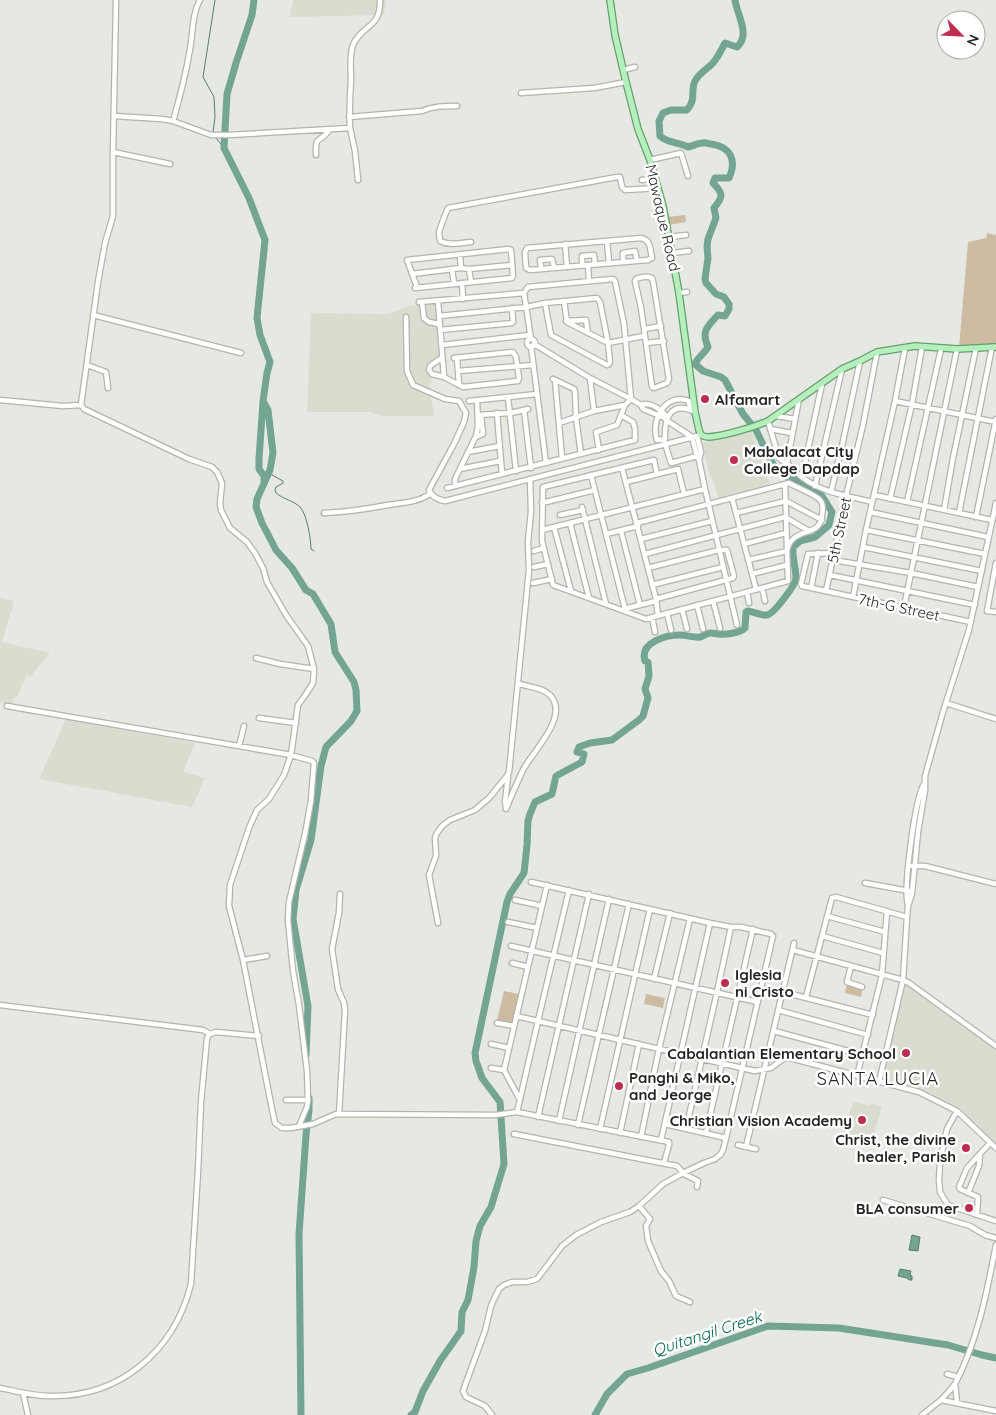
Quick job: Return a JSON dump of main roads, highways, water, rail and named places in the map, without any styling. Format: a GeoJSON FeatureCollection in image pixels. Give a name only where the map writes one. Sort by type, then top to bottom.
{"type":"FeatureCollection","features":[{"type":"Feature","properties":{"kind":"main road","name":"Mawaque Road"},"geometry":{"type":"LineString","coordinates":[[610,0],[623,70],[638,129],[656,178],[669,238],[679,293],[692,411],[699,436],[718,436],[768,421],[842,369],[877,352],[915,346],[941,349],[994,347]]}},
{"type":"Feature","properties":{"kind":"waterway"},"geometry":{"type":"LineString","coordinates":[[213,132],[215,117],[214,97],[203,77],[215,0]]}},
{"type":"Feature","properties":{"kind":"waterway"},"geometry":{"type":"LineString","coordinates":[[254,0],[252,15],[227,94],[224,148],[249,198],[265,240],[257,318],[260,335],[270,362],[263,401],[268,410],[273,453],[270,470],[257,499],[256,507],[276,550],[292,568],[306,590],[313,594],[331,624],[335,652],[354,682],[356,690],[357,711],[351,721],[326,747],[321,766],[311,840],[296,890],[293,919],[308,1006],[306,1055]]}},
{"type":"Feature","properties":{"kind":"waterway"},"geometry":{"type":"LineString","coordinates":[[411,1415],[415,1412],[423,1391],[440,1361],[461,1331],[462,1312],[468,1300],[474,1267],[476,1241],[480,1226],[491,1207],[504,1164],[500,1102],[482,1078],[475,1053],[507,902],[524,873],[528,821],[535,802],[552,794],[556,776],[582,762],[584,754],[577,752],[579,747],[590,743],[612,740],[643,716],[648,698],[645,689],[649,676],[648,662],[645,661],[644,654],[650,644],[662,638],[675,635],[701,637],[709,633],[725,634],[736,632],[745,628],[746,612],[765,615],[770,613],[784,599],[796,579],[793,547],[800,541],[815,537],[829,525],[832,512],[822,496],[799,481],[777,471],[756,430],[743,414],[725,380],[703,371],[695,364],[708,347],[705,337],[708,326],[718,315],[725,316],[729,309],[729,304],[724,297],[716,294],[706,283],[705,279],[708,239],[716,218],[714,208],[721,198],[721,193],[713,183],[715,178],[729,178],[732,160],[728,151],[718,146],[699,143],[688,147],[663,138],[660,136],[659,121],[663,113],[671,110],[687,110],[693,99],[695,81],[718,57],[725,43],[737,47],[741,42],[743,31],[735,0]]}},
{"type":"Feature","properties":{"kind":"waterway"},"geometry":{"type":"LineString","coordinates":[[216,138],[224,148]]}},
{"type":"Feature","properties":{"kind":"waterway"},"geometry":{"type":"LineString","coordinates":[[263,401],[259,469],[264,476],[264,481]]}},
{"type":"Feature","properties":{"kind":"waterway"},"geometry":{"type":"LineString","coordinates":[[270,470],[272,475],[283,481],[283,483],[276,487],[276,493],[298,505],[305,515],[311,549],[314,551]]}},
{"type":"Feature","properties":{"kind":"waterway"},"geometry":{"type":"LineString","coordinates":[[301,1415],[299,1234],[309,1098]]}},
{"type":"Feature","properties":{"kind":"waterway","name":"Quitangil Creek"},"geometry":{"type":"LineString","coordinates":[[595,1415],[607,1394],[627,1374],[768,1326],[839,1328],[948,1345],[996,1358]]}},
{"type":"Feature","properties":{"kind":"place","name":"Alfamart"},"geometry":{"type":"Point","coordinates":[705,399]}},
{"type":"Feature","properties":{"kind":"place","name":"Mabalacat City College Dapdap"},"geometry":{"type":"Point","coordinates":[734,460]}},
{"type":"Feature","properties":{"kind":"place","name":"Iglesia ni Cristo"},"geometry":{"type":"Point","coordinates":[725,983]}},
{"type":"Feature","properties":{"kind":"place","name":"Cabalantian Elementary School"},"geometry":{"type":"Point","coordinates":[906,1053]}},
{"type":"Feature","properties":{"kind":"place","name":"Panghi & Miko, and Jeorge"},"geometry":{"type":"Point","coordinates":[619,1086]}},
{"type":"Feature","properties":{"kind":"place","name":"Christian Vision Academy"},"geometry":{"type":"Point","coordinates":[862,1120]}},
{"type":"Feature","properties":{"kind":"place","name":"Christ, the divine healer, Parish"},"geometry":{"type":"Point","coordinates":[966,1148]}},
{"type":"Feature","properties":{"kind":"place","name":"BLA consumer"},"geometry":{"type":"Point","coordinates":[969,1208]}},
{"type":"Feature","properties":{"kind":"district","name":"SANTA LUCIA"},"geometry":{"type":"Point","coordinates":[878,1078]}}]}
